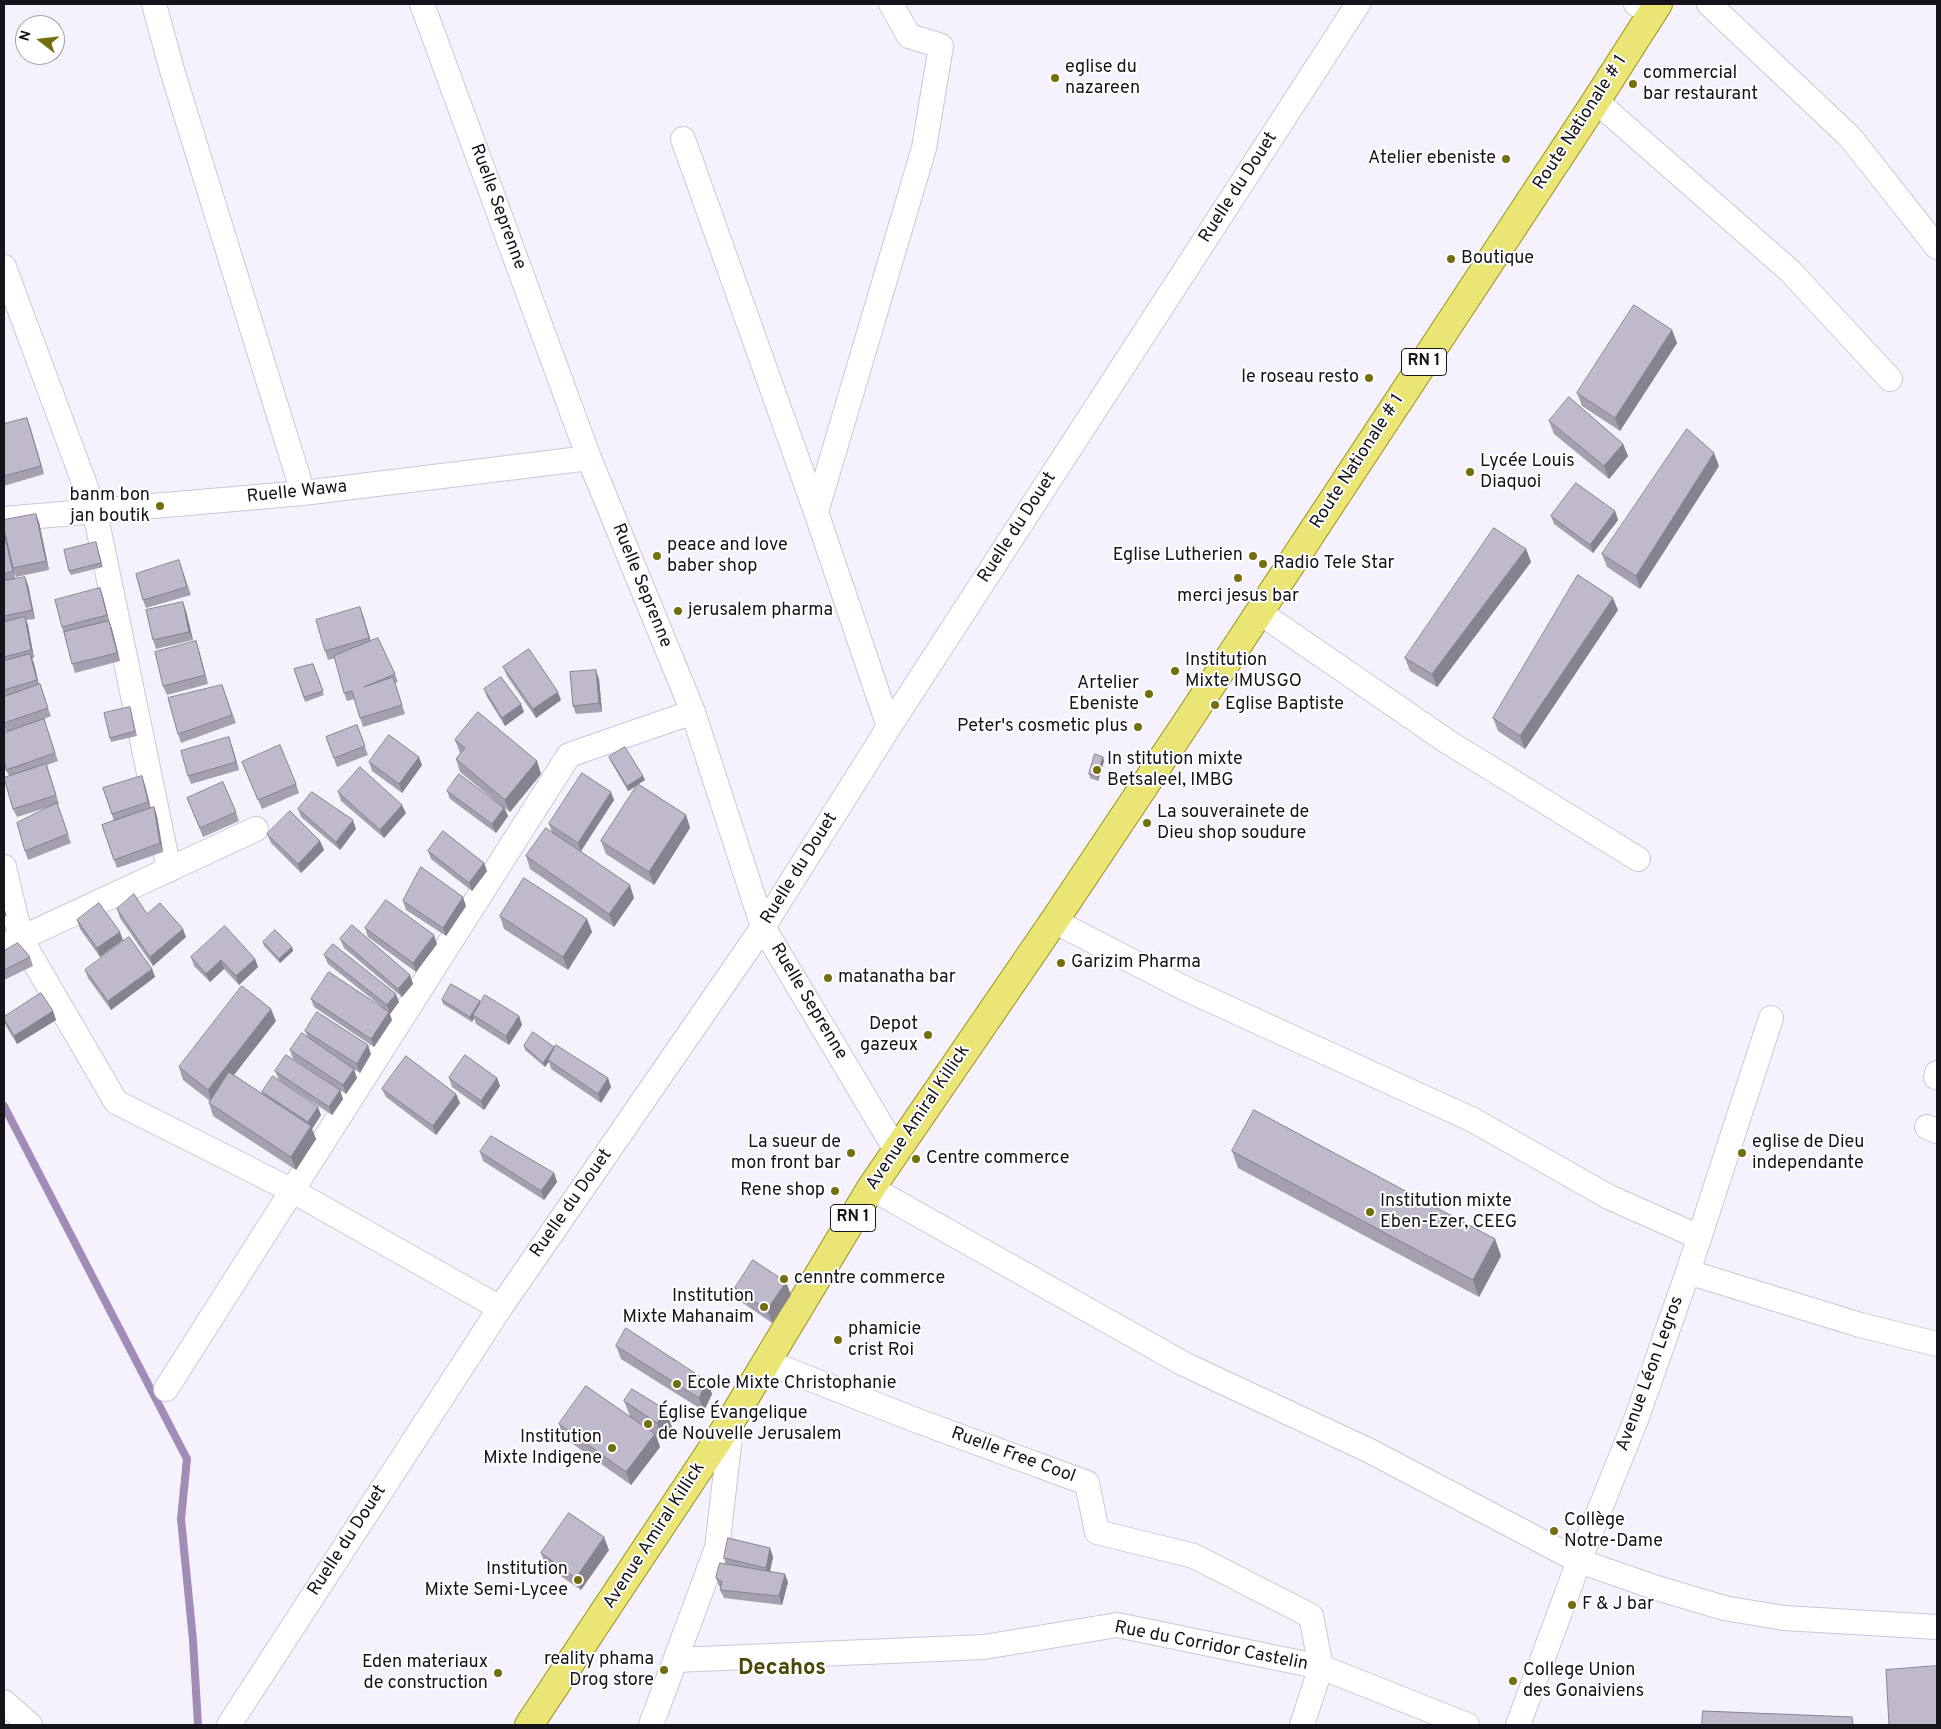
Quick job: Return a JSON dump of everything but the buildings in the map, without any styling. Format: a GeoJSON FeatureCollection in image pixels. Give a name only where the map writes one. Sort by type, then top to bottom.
{"type":"FeatureCollection","features":[{"type":"Feature","properties":{"kind":"main road","name":"Route Nationale # 1"},"geometry":{"type":"LineString","coordinates":[[1190,719],[1596,101],[1648,7]]}},
{"type":"Feature","properties":{"kind":"main road","name":"Avenue Amiral Killick"},"geometry":{"type":"LineString","coordinates":[[530,1725],[732,1419],[870,1188],[1054,921],[1190,719]]}},
{"type":"Feature","properties":{"kind":"street"},"geometry":{"type":"LineString","coordinates":[[154,4],[172,70],[303,493]]}},
{"type":"Feature","properties":{"kind":"street","name":"Ruelle Seprenne"},"geometry":{"type":"LineString","coordinates":[[422,4],[589,458],[693,712],[763,927],[896,1150]]}},
{"type":"Feature","properties":{"kind":"street"},"geometry":{"type":"LineString","coordinates":[[816,512],[924,148],[941,46],[909,36],[891,4]]}},
{"type":"Feature","properties":{"kind":"street","name":"Ruelle du Douet"},"geometry":{"type":"LineString","coordinates":[[228,1725],[500,1308],[763,927],[889,727],[1358,4]]}},
{"type":"Feature","properties":{"kind":"street"},"geometry":{"type":"LineString","coordinates":[[1710,4],[1850,136],[1937,247]]}},
{"type":"Feature","properties":{"kind":"street"},"geometry":{"type":"LineString","coordinates":[[1596,101],[1790,271],[1890,379]]}},
{"type":"Feature","properties":{"kind":"street"},"geometry":{"type":"LineString","coordinates":[[684,139],[816,512],[889,727]]}},
{"type":"Feature","properties":{"kind":"street"},"geometry":{"type":"LineString","coordinates":[[4,267],[96,512],[169,870]]}},
{"type":"Feature","properties":{"kind":"street","name":"Ruelle Wawa"},"geometry":{"type":"LineString","coordinates":[[4,519],[303,493],[589,458]]}},
{"type":"Feature","properties":{"kind":"street"},"geometry":{"type":"LineString","coordinates":[[1259,612],[1448,742],[1638,859]]}},
{"type":"Feature","properties":{"kind":"street"},"geometry":{"type":"LineString","coordinates":[[166,1389],[290,1190],[569,755],[693,712]]}},
{"type":"Feature","properties":{"kind":"street"},"geometry":{"type":"LineString","coordinates":[[12,942],[256,829]]}},
{"type":"Feature","properties":{"kind":"street"},"geometry":{"type":"LineString","coordinates":[[4,867],[12,942],[116,1102],[290,1190],[500,1308]]}},
{"type":"Feature","properties":{"kind":"street"},"geometry":{"type":"LineString","coordinates":[[1054,921],[1184,988],[1473,1120],[1609,1197],[1699,1237]]}},
{"type":"Feature","properties":{"kind":"street","name":"Avenue Léon Legros"},"geometry":{"type":"LineString","coordinates":[[1518,1725],[1579,1561],[1637,1417],[1688,1272],[1772,1018]]}},
{"type":"Feature","properties":{"kind":"street"},"geometry":{"type":"LineString","coordinates":[[870,1188],[1184,1364],[1370,1451],[1579,1561],[1657,1588],[1724,1608],[1784,1618],[1937,1627]]}},
{"type":"Feature","properties":{"kind":"street"},"geometry":{"type":"LineString","coordinates":[[1688,1272],[1860,1326],[1937,1344]]}},
{"type":"Feature","properties":{"kind":"street","name":"Ruelle Free Cool"},"geometry":{"type":"LineString","coordinates":[[767,1362],[918,1421],[1087,1483],[1097,1532],[1194,1556],[1310,1616],[1321,1667]]}},
{"type":"Feature","properties":{"kind":"street"},"geometry":{"type":"LineString","coordinates":[[651,1725],[717,1548],[732,1419]]}},
{"type":"Feature","properties":{"kind":"street","name":"Rue du Corridor Castelin"},"geometry":{"type":"LineString","coordinates":[[676,1660],[984,1647],[1117,1625],[1321,1667],[1468,1725]]}},
{"type":"Feature","properties":{"kind":"street"},"geometry":{"type":"LineString","coordinates":[[1302,1725],[1321,1667]]}},
{"type":"Feature","properties":{"kind":"street"},"geometry":{"type":"LineString","coordinates":[[4,1702],[30,1725]]}},
{"type":"Feature","properties":{"kind":"waterway"},"geometry":{"type":"LineString","coordinates":[[4,1106],[187,1459],[181,1519],[193,1640],[198,1725]]}},
{"type":"Feature","properties":{"kind":"place","name":"eglise du nazareen"},"geometry":{"type":"Point","coordinates":[1055,78]}},
{"type":"Feature","properties":{"kind":"place","name":"commercial bar restaurant"},"geometry":{"type":"Point","coordinates":[1633,84]}},
{"type":"Feature","properties":{"kind":"place","name":"Atelier ebeniste"},"geometry":{"type":"Point","coordinates":[1506,159]}},
{"type":"Feature","properties":{"kind":"place","name":"Boutique"},"geometry":{"type":"Point","coordinates":[1451,259]}},
{"type":"Feature","properties":{"kind":"place","name":"le roseau resto"},"geometry":{"type":"Point","coordinates":[1369,378]}},
{"type":"Feature","properties":{"kind":"place","name":"Lycée Louis Diaquoi"},"geometry":{"type":"Point","coordinates":[1470,472]}},
{"type":"Feature","properties":{"kind":"place","name":"banm bon jan boutik"},"geometry":{"type":"Point","coordinates":[160,506]}},
{"type":"Feature","properties":{"kind":"place","name":"peace and love baber shop"},"geometry":{"type":"Point","coordinates":[657,556]}},
{"type":"Feature","properties":{"kind":"place","name":"Eglise Lutherien"},"geometry":{"type":"Point","coordinates":[1253,556]}},
{"type":"Feature","properties":{"kind":"place","name":"Radio Tele Star"},"geometry":{"type":"Point","coordinates":[1263,564]}},
{"type":"Feature","properties":{"kind":"place","name":"merci jesus bar"},"geometry":{"type":"Point","coordinates":[1238,578]}},
{"type":"Feature","properties":{"kind":"place","name":"jerusalem pharma"},"geometry":{"type":"Point","coordinates":[678,611]}},
{"type":"Feature","properties":{"kind":"place","name":"Institution Mixte IMUSGO"},"geometry":{"type":"Point","coordinates":[1175,671]}},
{"type":"Feature","properties":{"kind":"place","name":"Artelier Ebeniste"},"geometry":{"type":"Point","coordinates":[1149,694]}},
{"type":"Feature","properties":{"kind":"place","name":"Eglise Baptiste"},"geometry":{"type":"Point","coordinates":[1215,705]}},
{"type":"Feature","properties":{"kind":"place","name":"Peter's cosmetic plus"},"geometry":{"type":"Point","coordinates":[1138,727]}},
{"type":"Feature","properties":{"kind":"place","name":"In stitution mixte Betsaleel, IMBG"},"geometry":{"type":"Point","coordinates":[1097,770]}},
{"type":"Feature","properties":{"kind":"place","name":"La souverainete de Dieu shop soudure"},"geometry":{"type":"Point","coordinates":[1147,823]}},
{"type":"Feature","properties":{"kind":"place","name":"Garizim Pharma"},"geometry":{"type":"Point","coordinates":[1061,963]}},
{"type":"Feature","properties":{"kind":"place","name":"matanatha bar"},"geometry":{"type":"Point","coordinates":[828,978]}},
{"type":"Feature","properties":{"kind":"place","name":"Depot gazeux"},"geometry":{"type":"Point","coordinates":[928,1035]}},
{"type":"Feature","properties":{"kind":"place","name":"La sueur de mon front bar"},"geometry":{"type":"Point","coordinates":[851,1153]}},
{"type":"Feature","properties":{"kind":"place","name":"eglise de Dieu independante"},"geometry":{"type":"Point","coordinates":[1742,1153]}},
{"type":"Feature","properties":{"kind":"place","name":"Centre commerce"},"geometry":{"type":"Point","coordinates":[916,1159]}},
{"type":"Feature","properties":{"kind":"place","name":"Rene shop"},"geometry":{"type":"Point","coordinates":[835,1191]}},
{"type":"Feature","properties":{"kind":"place","name":"Institution mixte Eben-Ezer, CEEG"},"geometry":{"type":"Point","coordinates":[1370,1212]}},
{"type":"Feature","properties":{"kind":"place","name":"cenntre commerce"},"geometry":{"type":"Point","coordinates":[784,1279]}},
{"type":"Feature","properties":{"kind":"place","name":"Institution Mixte Mahanaim"},"geometry":{"type":"Point","coordinates":[764,1307]}},
{"type":"Feature","properties":{"kind":"place","name":"phamicie crist Roi"},"geometry":{"type":"Point","coordinates":[838,1340]}},
{"type":"Feature","properties":{"kind":"place","name":"Ecole Mixte Christophanie"},"geometry":{"type":"Point","coordinates":[677,1384]}},
{"type":"Feature","properties":{"kind":"place","name":"Église Évangelique de Nouvelle Jerusalem"},"geometry":{"type":"Point","coordinates":[648,1424]}},
{"type":"Feature","properties":{"kind":"place","name":"Institution Mixte Indigene"},"geometry":{"type":"Point","coordinates":[612,1448]}},
{"type":"Feature","properties":{"kind":"place","name":"Collège Notre-Dame"},"geometry":{"type":"Point","coordinates":[1554,1531]}},
{"type":"Feature","properties":{"kind":"place","name":"Institution Mixte Semi-Lycee"},"geometry":{"type":"Point","coordinates":[578,1580]}},
{"type":"Feature","properties":{"kind":"place","name":"F & J bar"},"geometry":{"type":"Point","coordinates":[1572,1605]}},
{"type":"Feature","properties":{"kind":"place","name":"reality phama Drog store"},"geometry":{"type":"Point","coordinates":[664,1670]}},
{"type":"Feature","properties":{"kind":"place","name":"Eden materiaux de construction"},"geometry":{"type":"Point","coordinates":[498,1673]}},
{"type":"Feature","properties":{"kind":"place","name":"College Union des Gonaiviens"},"geometry":{"type":"Point","coordinates":[1513,1681]}},
{"type":"Feature","properties":{"kind":"district","name":"Decahos"},"geometry":{"type":"Point","coordinates":[782,1670]}}]}
